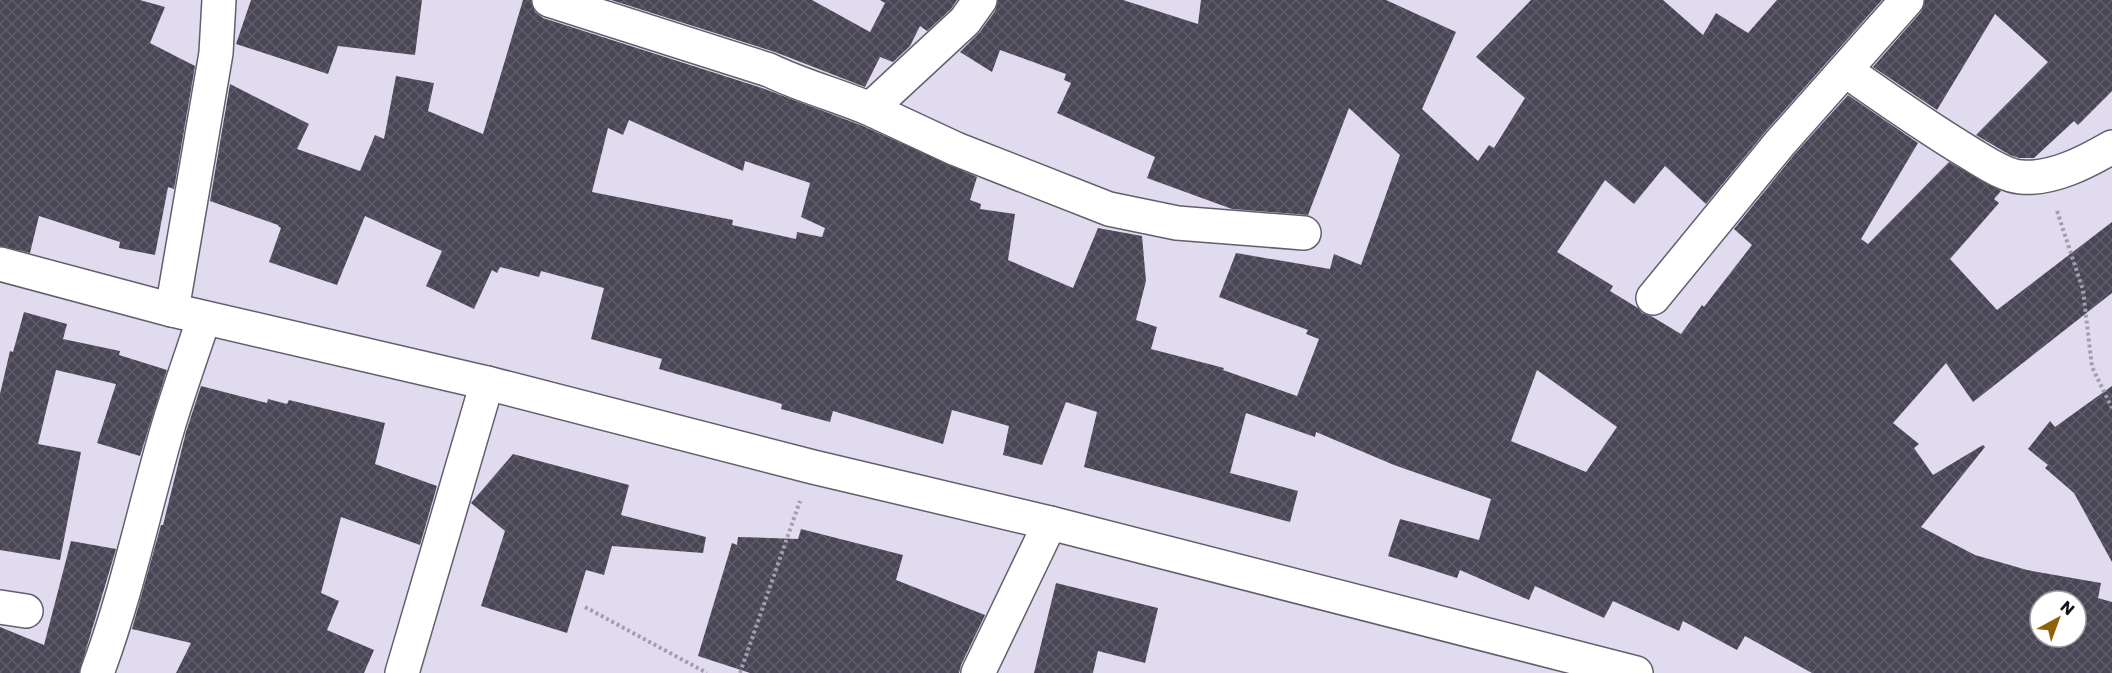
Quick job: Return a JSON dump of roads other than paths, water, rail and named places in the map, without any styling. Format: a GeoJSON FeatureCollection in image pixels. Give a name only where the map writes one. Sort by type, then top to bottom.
{"type":"FeatureCollection","features":[{"type":"Feature","properties":{"kind":"street"},"geometry":{"type":"LineString","coordinates":[[172,310],[216,53],[219,0]]}},
{"type":"Feature","properties":{"kind":"street"},"geometry":{"type":"LineString","coordinates":[[549,0],[769,70],[801,85],[829,92],[956,149],[1109,209],[1177,223],[1304,233]]}},
{"type":"Feature","properties":{"kind":"street"},"geometry":{"type":"LineString","coordinates":[[870,109],[965,21],[980,0]]}},
{"type":"Feature","properties":{"kind":"street"},"geometry":{"type":"LineString","coordinates":[[1653,298],[1780,143],[1907,0]]}},
{"type":"Feature","properties":{"kind":"street"},"geometry":{"type":"LineString","coordinates":[[1845,70],[1921,123],[1991,166],[2020,177],[2046,176],[2090,159],[2112,147]]}},
{"type":"Feature","properties":{"kind":"street"},"geometry":{"type":"LineString","coordinates":[[0,264],[204,318],[488,383],[813,467],[1050,523],[1636,673]]}},
{"type":"Feature","properties":{"kind":"street"},"geometry":{"type":"LineString","coordinates":[[97,673],[136,546],[168,426],[204,318]]}},
{"type":"Feature","properties":{"kind":"street"},"geometry":{"type":"LineString","coordinates":[[402,673],[488,383]]}},
{"type":"Feature","properties":{"kind":"street"},"geometry":{"type":"LineString","coordinates":[[978,673],[1050,523]]}}]}
